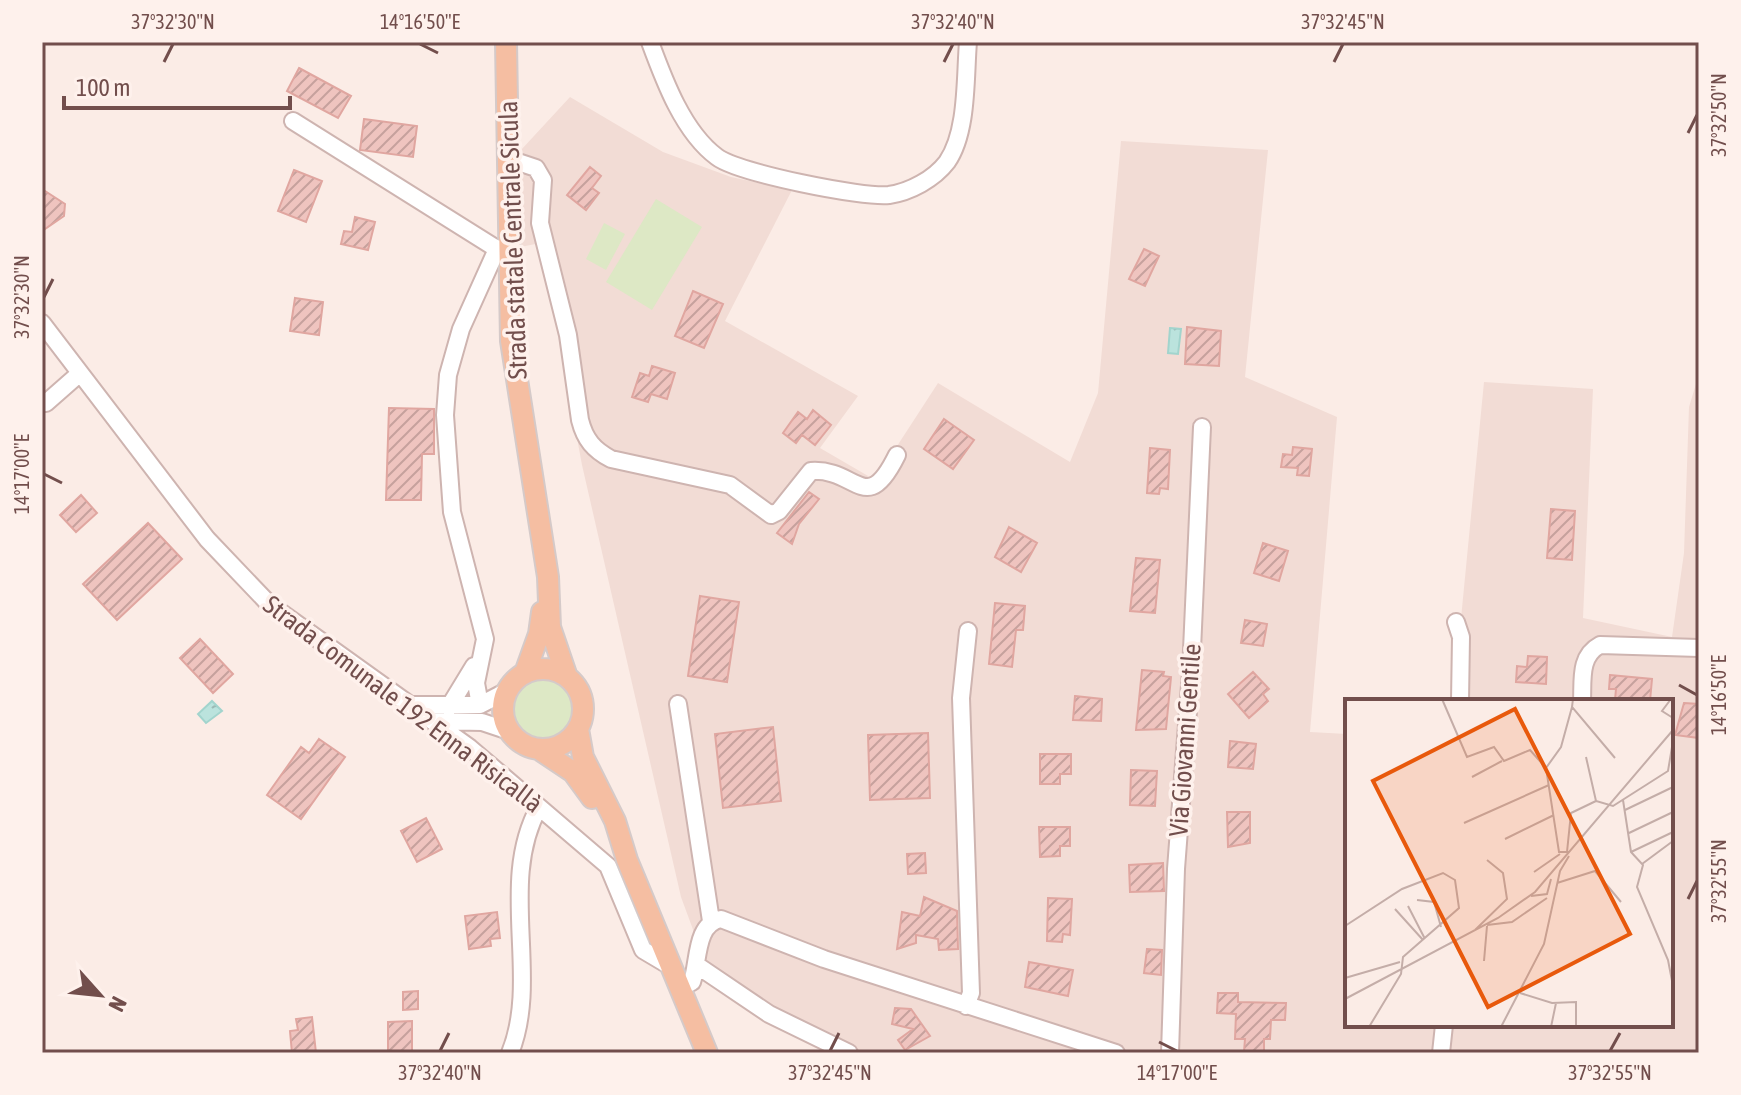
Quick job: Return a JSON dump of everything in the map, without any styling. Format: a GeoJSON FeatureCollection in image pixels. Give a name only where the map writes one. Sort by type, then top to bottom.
{"type":"FeatureCollection","features":[{"type":"Feature","properties":{"kind":"main road","name":"Strada statale Centrale Sicula"},"geometry":{"type":"LineString","coordinates":[[506,42],[509,159],[504,249],[511,341],[548,577],[554,644],[567,677]]}},
{"type":"Feature","properties":{"kind":"main road","name":"Strada statale Centrale Sicula"},"geometry":{"type":"LineString","coordinates":[[525,673],[539,634],[542,612],[539,532]]}},
{"type":"Feature","properties":{"kind":"main road"},"geometry":{"type":"LineString","coordinates":[[627,860],[587,789],[557,759],[517,741],[509,731],[503,716],[507,691],[525,673],[547,669],[567,677],[581,695],[583,707],[578,729],[583,757],[615,821],[627,860],[707,1053]]}},
{"type":"Feature","properties":{"kind":"main road"},"geometry":{"type":"LineString","coordinates":[[540,750],[562,745],[578,729]]}},
{"type":"Feature","properties":{"kind":"street"},"geometry":{"type":"LineString","coordinates":[[650,42],[692,131],[718,158],[745,169],[874,196],[911,189],[948,160],[959,125],[968,42]]}},
{"type":"Feature","properties":{"kind":"street"},"geometry":{"type":"LineString","coordinates":[[293,121],[504,249],[461,329],[448,375],[445,415],[452,512],[485,639],[476,683],[480,705]]}},
{"type":"Feature","properties":{"kind":"street"},"geometry":{"type":"LineString","coordinates":[[509,159],[536,168],[543,180],[540,223],[568,335],[580,420],[583,433],[599,453],[611,459],[730,485],[771,515],[779,511],[811,471],[827,473],[860,485],[877,486],[884,482],[897,455]]}},
{"type":"Feature","properties":{"kind":"street","name":"Strada Comunale 192 Enna Risicallà"},"geometry":{"type":"LineString","coordinates":[[42,323],[199,528],[269,604],[470,748],[608,866],[643,950],[670,966]]}},
{"type":"Feature","properties":{"kind":"street"},"geometry":{"type":"LineString","coordinates":[[46,403],[79,374]]}},
{"type":"Feature","properties":{"kind":"street","name":"Via Giovanni Gentile"},"geometry":{"type":"LineString","coordinates":[[1170,1053],[1176,869],[1191,672],[1202,427]]}},
{"type":"Feature","properties":{"kind":"street"},"geometry":{"type":"LineString","coordinates":[[1456,622],[1461,637],[1460,699]]}},
{"type":"Feature","properties":{"kind":"street"},"geometry":{"type":"LineString","coordinates":[[966,1006],[971,993],[961,698],[968,631]]}},
{"type":"Feature","properties":{"kind":"street"},"geometry":{"type":"LineString","coordinates":[[449,707],[471,674],[485,639]]}},
{"type":"Feature","properties":{"kind":"street"},"geometry":{"type":"LineString","coordinates":[[1582,699],[1585,660],[1591,649],[1600,645],[1699,648]]}},
{"type":"Feature","properties":{"kind":"street"},"geometry":{"type":"LineString","coordinates":[[410,705],[480,705],[507,691]]}},
{"type":"Feature","properties":{"kind":"street"},"geometry":{"type":"LineString","coordinates":[[678,704],[711,921]]}},
{"type":"Feature","properties":{"kind":"street"},"geometry":{"type":"LineString","coordinates":[[433,721],[482,722],[509,731]]}},
{"type":"Feature","properties":{"kind":"street"},"geometry":{"type":"LineString","coordinates":[[510,1053],[519,1016],[521,863],[530,824],[539,807]]}},
{"type":"Feature","properties":{"kind":"street"},"geometry":{"type":"LineString","coordinates":[[679,988],[692,982],[704,928],[711,921],[721,919],[824,959],[1116,1053]]}},
{"type":"Feature","properties":{"kind":"street"},"geometry":{"type":"LineString","coordinates":[[698,966],[769,1014],[849,1053]]}},
{"type":"Feature","properties":{"kind":"street"},"geometry":{"type":"LineString","coordinates":[[1441,1053],[1444,1027]]}},
{"type":"Feature","properties":{"kind":"shaded area"},"geometry":{"type":"Polygon","coordinates":[[[570,97],[663,152],[731,177],[792,190],[725,321],[858,396],[820,448],[875,480],[938,383],[1070,462],[1098,393],[1121,141],[1268,150],[1245,377],[1337,417],[1310,732],[1345,734],[1345,1027],[1673,1027],[1673,699],[1453,699],[1484,382],[1593,389],[1583,618],[1672,637],[1684,553],[1689,407],[1699,374],[1699,1053],[836,1053],[712,981],[681,897],[582,465],[541,243],[520,247],[521,150],[570,97]]]}},
{"type":"Feature","properties":{"kind":"green space"},"geometry":{"type":"Polygon","coordinates":[[[656,199],[702,227],[652,310],[606,282],[656,199]]]}},
{"type":"Feature","properties":{"kind":"green space"},"geometry":{"type":"Polygon","coordinates":[[[604,223],[625,234],[606,270],[586,259],[604,223]]]}},
{"type":"Feature","properties":{"kind":"green space"},"geometry":{"type":"Polygon","coordinates":[[[536,676],[550,676],[562,681],[572,691],[577,710],[572,729],[562,739],[550,744],[536,744],[524,739],[514,729],[509,717],[509,703],[514,691],[524,681],[536,676]]]}},
{"type":"Feature","properties":{"kind":"water"},"geometry":{"type":"Polygon","coordinates":[[[1170,328],[1181,329],[1178,354],[1168,353],[1170,328]]]}},
{"type":"Feature","properties":{"kind":"water"},"geometry":{"type":"Polygon","coordinates":[[[212,701],[222,711],[206,723],[198,714],[212,701]]]}},
{"type":"Feature","properties":{"kind":"building"},"geometry":{"type":"Polygon","coordinates":[[[299,68],[351,96],[338,118],[287,91],[299,68]]]}},
{"type":"Feature","properties":{"kind":"building"},"geometry":{"type":"Polygon","coordinates":[[[364,119],[417,126],[413,157],[360,150],[364,119]]]}},
{"type":"Feature","properties":{"kind":"building"},"geometry":{"type":"Polygon","coordinates":[[[590,167],[601,176],[592,188],[599,193],[586,210],[567,195],[590,167]]]}},
{"type":"Feature","properties":{"kind":"building"},"geometry":{"type":"Polygon","coordinates":[[[294,170],[322,181],[306,222],[278,211],[294,170]]]}},
{"type":"Feature","properties":{"kind":"building"},"geometry":{"type":"Polygon","coordinates":[[[42,189],[65,204],[64,216],[42,231],[42,189]]]}},
{"type":"Feature","properties":{"kind":"building"},"geometry":{"type":"Polygon","coordinates":[[[355,217],[375,222],[368,250],[341,244],[344,231],[352,232],[355,217]]]}},
{"type":"Feature","properties":{"kind":"building"},"geometry":{"type":"Polygon","coordinates":[[[1144,249],[1159,256],[1145,286],[1129,279],[1144,249]]]}},
{"type":"Feature","properties":{"kind":"building"},"geometry":{"type":"Polygon","coordinates":[[[693,291],[723,304],[704,348],[675,336],[693,291]]]}},
{"type":"Feature","properties":{"kind":"building"},"geometry":{"type":"Polygon","coordinates":[[[295,298],[323,302],[319,335],[290,331],[295,298]]]}},
{"type":"Feature","properties":{"kind":"building"},"geometry":{"type":"Polygon","coordinates":[[[1187,327],[1221,331],[1219,366],[1185,364],[1187,327]]]}},
{"type":"Feature","properties":{"kind":"building"},"geometry":{"type":"Polygon","coordinates":[[[652,366],[675,373],[667,399],[651,394],[648,402],[632,397],[640,373],[649,376],[652,366]]]}},
{"type":"Feature","properties":{"kind":"building"},"geometry":{"type":"Polygon","coordinates":[[[389,408],[434,409],[434,454],[422,454],[421,500],[386,500],[389,408]]]}},
{"type":"Feature","properties":{"kind":"building"},"geometry":{"type":"Polygon","coordinates":[[[813,410],[831,425],[815,445],[802,435],[796,443],[783,433],[798,412],[807,419],[813,410]]]}},
{"type":"Feature","properties":{"kind":"building"},"geometry":{"type":"Polygon","coordinates":[[[944,419],[974,440],[953,469],[924,449],[944,419]]]}},
{"type":"Feature","properties":{"kind":"building"},"geometry":{"type":"Polygon","coordinates":[[[1293,447],[1312,449],[1309,476],[1297,475],[1298,468],[1281,467],[1283,454],[1292,455],[1293,447]]]}},
{"type":"Feature","properties":{"kind":"building"},"geometry":{"type":"Polygon","coordinates":[[[1150,448],[1170,450],[1168,489],[1160,488],[1159,494],[1147,493],[1150,448]]]}},
{"type":"Feature","properties":{"kind":"building"},"geometry":{"type":"Polygon","coordinates":[[[809,492],[819,499],[799,524],[792,544],[777,533],[809,492]]]}},
{"type":"Feature","properties":{"kind":"building"},"geometry":{"type":"Polygon","coordinates":[[[81,495],[97,513],[76,532],[60,515],[81,495]]]}},
{"type":"Feature","properties":{"kind":"building"},"geometry":{"type":"Polygon","coordinates":[[[1551,509],[1575,511],[1572,560],[1547,558],[1551,509]]]}},
{"type":"Feature","properties":{"kind":"building"},"geometry":{"type":"Polygon","coordinates":[[[148,523],[182,559],[117,620],[83,584],[148,523]]]}},
{"type":"Feature","properties":{"kind":"building"},"geometry":{"type":"Polygon","coordinates":[[[1009,527],[1037,543],[1021,572],[995,557],[1009,527]]]}},
{"type":"Feature","properties":{"kind":"building"},"geometry":{"type":"Polygon","coordinates":[[[1263,543],[1288,551],[1279,581],[1254,573],[1263,543]]]}},
{"type":"Feature","properties":{"kind":"building"},"geometry":{"type":"Polygon","coordinates":[[[1136,558],[1160,560],[1155,613],[1130,611],[1136,558]]]}},
{"type":"Feature","properties":{"kind":"building"},"geometry":{"type":"Polygon","coordinates":[[[700,596],[739,602],[727,682],[688,676],[700,596]]]}},
{"type":"Feature","properties":{"kind":"building"},"geometry":{"type":"Polygon","coordinates":[[[995,603],[1025,606],[1023,630],[1016,630],[1012,667],[989,664],[995,603]]]}},
{"type":"Feature","properties":{"kind":"building"},"geometry":{"type":"Polygon","coordinates":[[[1245,620],[1267,624],[1263,646],[1241,643],[1245,620]]]}},
{"type":"Feature","properties":{"kind":"building"},"geometry":{"type":"Polygon","coordinates":[[[200,639],[233,674],[213,693],[180,658],[200,639]]]}},
{"type":"Feature","properties":{"kind":"building"},"geometry":{"type":"Polygon","coordinates":[[[1528,656],[1547,657],[1546,684],[1516,682],[1517,666],[1527,667],[1528,656]]]}},
{"type":"Feature","properties":{"kind":"building"},"geometry":{"type":"Polygon","coordinates":[[[1142,670],[1164,672],[1163,676],[1171,677],[1166,729],[1136,730],[1142,670]]]}},
{"type":"Feature","properties":{"kind":"building"},"geometry":{"type":"Polygon","coordinates":[[[1253,672],[1269,689],[1263,694],[1268,701],[1249,718],[1228,694],[1253,672]]]}},
{"type":"Feature","properties":{"kind":"building"},"geometry":{"type":"Polygon","coordinates":[[[1610,675],[1652,679],[1650,699],[1615,699],[1616,689],[1609,689],[1610,675]]]}},
{"type":"Feature","properties":{"kind":"building"},"geometry":{"type":"Polygon","coordinates":[[[1075,696],[1102,699],[1101,721],[1073,720],[1075,696]]]}},
{"type":"Feature","properties":{"kind":"building"},"geometry":{"type":"Polygon","coordinates":[[[1684,703],[1699,704],[1699,738],[1675,735],[1684,703]]]}},
{"type":"Feature","properties":{"kind":"building"},"geometry":{"type":"Polygon","coordinates":[[[773,727],[781,801],[723,808],[715,734],[773,727]]]}},
{"type":"Feature","properties":{"kind":"building"},"geometry":{"type":"Polygon","coordinates":[[[928,733],[930,798],[870,800],[868,735],[928,733]]]}},
{"type":"Feature","properties":{"kind":"building"},"geometry":{"type":"Polygon","coordinates":[[[319,739],[345,757],[301,819],[267,795],[301,747],[309,753],[319,739]]]}},
{"type":"Feature","properties":{"kind":"building"},"geometry":{"type":"Polygon","coordinates":[[[1230,741],[1256,744],[1253,769],[1228,767],[1230,741]]]}},
{"type":"Feature","properties":{"kind":"building"},"geometry":{"type":"Polygon","coordinates":[[[1040,754],[1071,754],[1071,774],[1060,774],[1060,784],[1040,784],[1040,754]]]}},
{"type":"Feature","properties":{"kind":"building"},"geometry":{"type":"Polygon","coordinates":[[[1131,770],[1157,771],[1155,806],[1130,805],[1131,770]]]}},
{"type":"Feature","properties":{"kind":"building"},"geometry":{"type":"Polygon","coordinates":[[[1227,812],[1250,812],[1250,843],[1228,847],[1227,812]]]}},
{"type":"Feature","properties":{"kind":"building"},"geometry":{"type":"Polygon","coordinates":[[[426,818],[442,849],[417,862],[401,831],[426,818]]]}},
{"type":"Feature","properties":{"kind":"building"},"geometry":{"type":"Polygon","coordinates":[[[1039,827],[1070,827],[1070,846],[1060,846],[1060,856],[1040,857],[1039,827]]]}},
{"type":"Feature","properties":{"kind":"building"},"geometry":{"type":"Polygon","coordinates":[[[925,853],[926,873],[908,874],[907,854],[925,853]]]}},
{"type":"Feature","properties":{"kind":"building"},"geometry":{"type":"Polygon","coordinates":[[[1163,863],[1164,891],[1130,892],[1129,865],[1163,863]]]}},
{"type":"Feature","properties":{"kind":"building"},"geometry":{"type":"Polygon","coordinates":[[[924,897],[957,911],[958,949],[939,950],[938,939],[916,935],[916,943],[897,949],[902,912],[920,916],[924,897]]]}},
{"type":"Feature","properties":{"kind":"building"},"geometry":{"type":"Polygon","coordinates":[[[1048,898],[1072,899],[1070,935],[1063,934],[1062,942],[1047,941],[1048,898]]]}},
{"type":"Feature","properties":{"kind":"building"},"geometry":{"type":"Polygon","coordinates":[[[497,912],[500,938],[490,939],[491,946],[469,949],[465,916],[497,912]]]}},
{"type":"Feature","properties":{"kind":"building"},"geometry":{"type":"Polygon","coordinates":[[[1147,949],[1162,950],[1161,975],[1144,973],[1147,949]]]}},
{"type":"Feature","properties":{"kind":"building"},"geometry":{"type":"Polygon","coordinates":[[[1029,962],[1073,970],[1068,996],[1025,987],[1029,962]]]}},
{"type":"Feature","properties":{"kind":"building"},"geometry":{"type":"Polygon","coordinates":[[[418,991],[418,1009],[403,1010],[403,992],[418,991]]]}},
{"type":"Feature","properties":{"kind":"building"},"geometry":{"type":"Polygon","coordinates":[[[1218,993],[1238,993],[1238,1002],[1286,1003],[1285,1020],[1271,1020],[1270,1039],[1264,1039],[1264,1052],[1244,1052],[1245,1039],[1235,1039],[1236,1014],[1217,1013],[1218,993]]]}},
{"type":"Feature","properties":{"kind":"building"},"geometry":{"type":"Polygon","coordinates":[[[895,1008],[911,1009],[930,1036],[905,1050],[898,1040],[913,1029],[892,1024],[895,1008]]]}},
{"type":"Feature","properties":{"kind":"building"},"geometry":{"type":"Polygon","coordinates":[[[312,1017],[316,1053],[292,1053],[290,1031],[298,1030],[296,1019],[312,1017]]]}},
{"type":"Feature","properties":{"kind":"building"},"geometry":{"type":"Polygon","coordinates":[[[412,1021],[412,1051],[388,1052],[388,1022],[412,1021]]]}}]}
